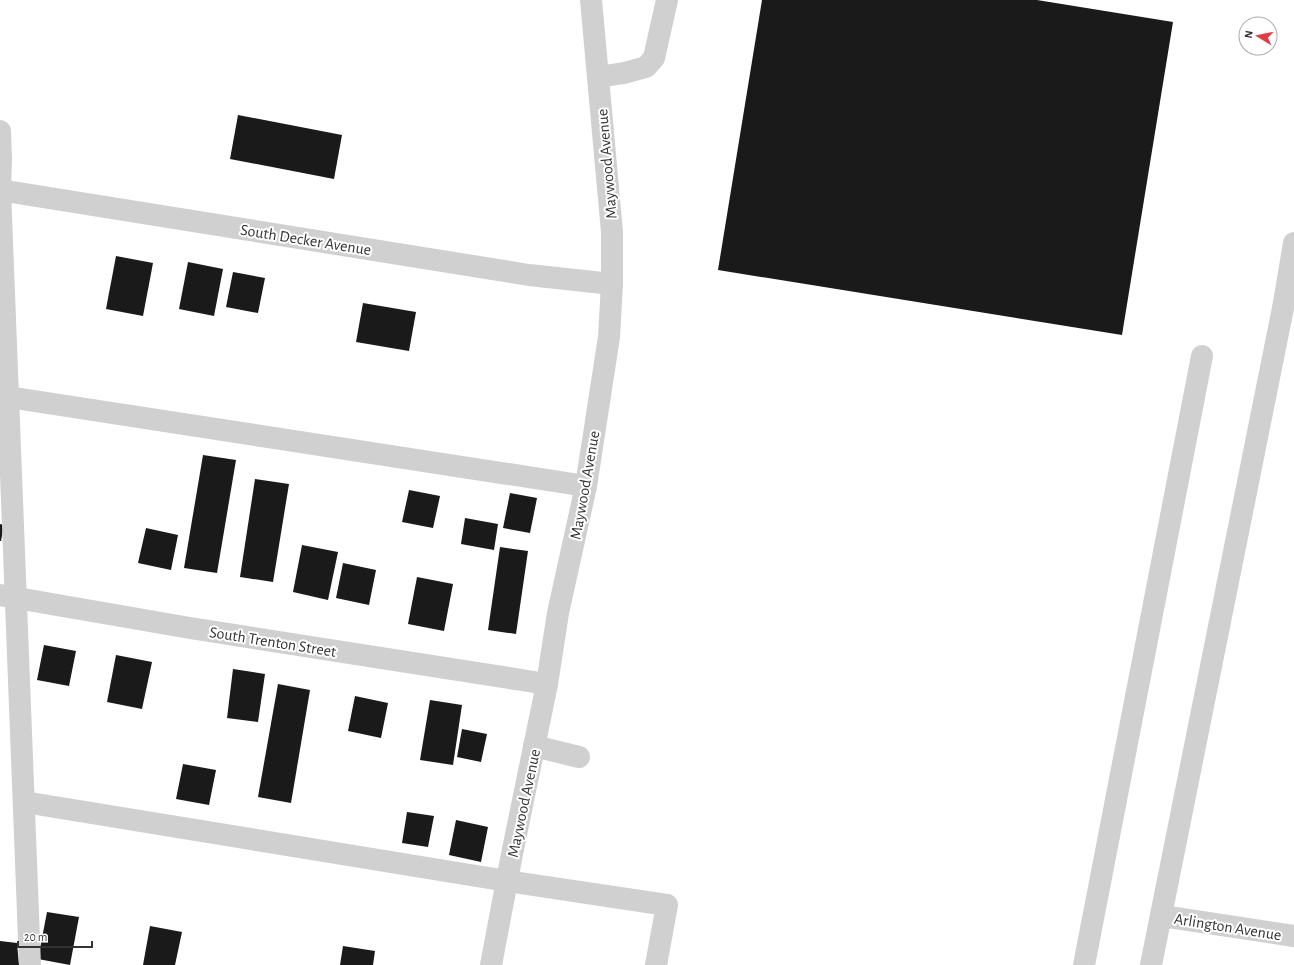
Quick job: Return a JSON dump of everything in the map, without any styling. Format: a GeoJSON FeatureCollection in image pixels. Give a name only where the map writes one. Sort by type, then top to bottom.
{"type":"FeatureCollection","features":[{"type":"Feature","properties":{"kind":"street","name":"Maywood Avenue"},"geometry":{"type":"LineString","coordinates":[[491,965],[547,684],[558,613],[586,486],[609,337],[612,284],[612,232],[591,0]]}},
{"type":"Feature","properties":{"kind":"street"},"geometry":{"type":"LineString","coordinates":[[598,77],[624,73],[646,67],[654,58],[667,0]]}},
{"type":"Feature","properties":{"kind":"street"},"geometry":{"type":"LineString","coordinates":[[0,131],[0,190],[8,397],[8,597],[24,802],[30,965]]}},
{"type":"Feature","properties":{"kind":"street","name":"South Decker Avenue"},"geometry":{"type":"LineString","coordinates":[[0,190],[529,275],[612,284]]}},
{"type":"Feature","properties":{"kind":"street"},"geometry":{"type":"LineString","coordinates":[[1151,965],[1289,304],[1294,243]]}},
{"type":"Feature","properties":{"kind":"street"},"geometry":{"type":"LineString","coordinates":[[1084,965],[1202,356]]}},
{"type":"Feature","properties":{"kind":"street"},"geometry":{"type":"LineString","coordinates":[[8,397],[586,486]]}},
{"type":"Feature","properties":{"kind":"street","name":"South Trenton Street"},"geometry":{"type":"LineString","coordinates":[[8,597],[190,628],[547,684]]}},
{"type":"Feature","properties":{"kind":"street"},"geometry":{"type":"LineString","coordinates":[[534,746],[579,757]]}},
{"type":"Feature","properties":{"kind":"street"},"geometry":{"type":"LineString","coordinates":[[24,802],[507,881],[667,905],[656,965]]}},
{"type":"Feature","properties":{"kind":"street","name":"Arlington Avenue"},"geometry":{"type":"LineString","coordinates":[[1162,916],[1294,936]]}},
{"type":"Feature","properties":{"kind":"building"},"geometry":{"type":"Polygon","coordinates":[[[762,0],[1037,0],[1173,22],[1122,335],[718,270],[762,0]]]}},
{"type":"Feature","properties":{"kind":"building"},"geometry":{"type":"Polygon","coordinates":[[[238,115],[342,135],[334,179],[230,159],[238,115]]]}},
{"type":"Feature","properties":{"kind":"building"},"geometry":{"type":"Polygon","coordinates":[[[116,256],[153,263],[143,316],[106,309],[116,256]]]}},
{"type":"Feature","properties":{"kind":"building"},"geometry":{"type":"Polygon","coordinates":[[[188,262],[223,269],[214,316],[179,309],[188,262]]]}},
{"type":"Feature","properties":{"kind":"building"},"geometry":{"type":"Polygon","coordinates":[[[233,272],[265,278],[258,313],[226,307],[233,272]]]}},
{"type":"Feature","properties":{"kind":"building"},"geometry":{"type":"Polygon","coordinates":[[[363,303],[416,312],[409,351],[356,342],[363,303]]]}},
{"type":"Feature","properties":{"kind":"building"},"geometry":{"type":"Polygon","coordinates":[[[203,455],[236,460],[217,573],[184,568],[203,455]]]}},
{"type":"Feature","properties":{"kind":"building"},"geometry":{"type":"Polygon","coordinates":[[[255,479],[289,484],[273,582],[240,577],[255,479]]]}},
{"type":"Feature","properties":{"kind":"building"},"geometry":{"type":"Polygon","coordinates":[[[409,490],[440,496],[433,528],[402,522],[409,490]]]}},
{"type":"Feature","properties":{"kind":"building"},"geometry":{"type":"Polygon","coordinates":[[[510,493],[537,498],[530,533],[503,528],[510,493]]]}},
{"type":"Feature","properties":{"kind":"building"},"geometry":{"type":"Polygon","coordinates":[[[465,518],[498,524],[494,550],[461,544],[465,518]]]}},
{"type":"Feature","properties":{"kind":"building"},"geometry":{"type":"Polygon","coordinates":[[[0,524],[4,525],[1,541],[0,541],[0,524]]]}},
{"type":"Feature","properties":{"kind":"building"},"geometry":{"type":"Polygon","coordinates":[[[146,528],[178,535],[171,570],[138,563],[146,528]]]}},
{"type":"Feature","properties":{"kind":"building"},"geometry":{"type":"Polygon","coordinates":[[[302,545],[338,552],[328,600],[293,592],[302,545]]]}},
{"type":"Feature","properties":{"kind":"building"},"geometry":{"type":"Polygon","coordinates":[[[500,547],[528,551],[516,634],[488,630],[500,547]]]}},
{"type":"Feature","properties":{"kind":"building"},"geometry":{"type":"Polygon","coordinates":[[[343,563],[376,570],[369,605],[336,598],[343,563]]]}},
{"type":"Feature","properties":{"kind":"building"},"geometry":{"type":"Polygon","coordinates":[[[417,577],[453,584],[444,631],[408,624],[417,577]]]}},
{"type":"Feature","properties":{"kind":"building"},"geometry":{"type":"Polygon","coordinates":[[[44,645],[76,651],[69,686],[37,680],[44,645]]]}},
{"type":"Feature","properties":{"kind":"building"},"geometry":{"type":"Polygon","coordinates":[[[116,655],[152,662],[142,709],[107,702],[116,655]]]}},
{"type":"Feature","properties":{"kind":"building"},"geometry":{"type":"Polygon","coordinates":[[[233,669],[265,674],[258,722],[227,718],[233,669]]]}},
{"type":"Feature","properties":{"kind":"building"},"geometry":{"type":"Polygon","coordinates":[[[278,684],[310,690],[291,803],[258,797],[278,684]]]}},
{"type":"Feature","properties":{"kind":"building"},"geometry":{"type":"Polygon","coordinates":[[[355,696],[388,703],[381,738],[348,731],[355,696]]]}},
{"type":"Feature","properties":{"kind":"building"},"geometry":{"type":"Polygon","coordinates":[[[430,700],[462,705],[453,765],[420,760],[430,700]]]}},
{"type":"Feature","properties":{"kind":"building"},"geometry":{"type":"Polygon","coordinates":[[[462,729],[487,734],[481,762],[457,757],[462,729]]]}},
{"type":"Feature","properties":{"kind":"building"},"geometry":{"type":"Polygon","coordinates":[[[183,764],[216,770],[209,805],[176,799],[183,764]]]}},
{"type":"Feature","properties":{"kind":"building"},"geometry":{"type":"Polygon","coordinates":[[[407,812],[434,816],[428,847],[402,843],[407,812]]]}},
{"type":"Feature","properties":{"kind":"building"},"geometry":{"type":"Polygon","coordinates":[[[456,820],[488,827],[481,862],[449,855],[456,820]]]}},
{"type":"Feature","properties":{"kind":"building"},"geometry":{"type":"Polygon","coordinates":[[[47,912],[79,917],[70,965],[38,959],[47,912]]]}},
{"type":"Feature","properties":{"kind":"building"},"geometry":{"type":"Polygon","coordinates":[[[150,926],[182,932],[175,965],[143,965],[150,926]]]}},
{"type":"Feature","properties":{"kind":"building"},"geometry":{"type":"Polygon","coordinates":[[[0,941],[17,943],[19,965],[0,965],[0,941]]]}},
{"type":"Feature","properties":{"kind":"building"},"geometry":{"type":"Polygon","coordinates":[[[343,946],[375,951],[373,965],[340,965],[343,946]]]}}]}
